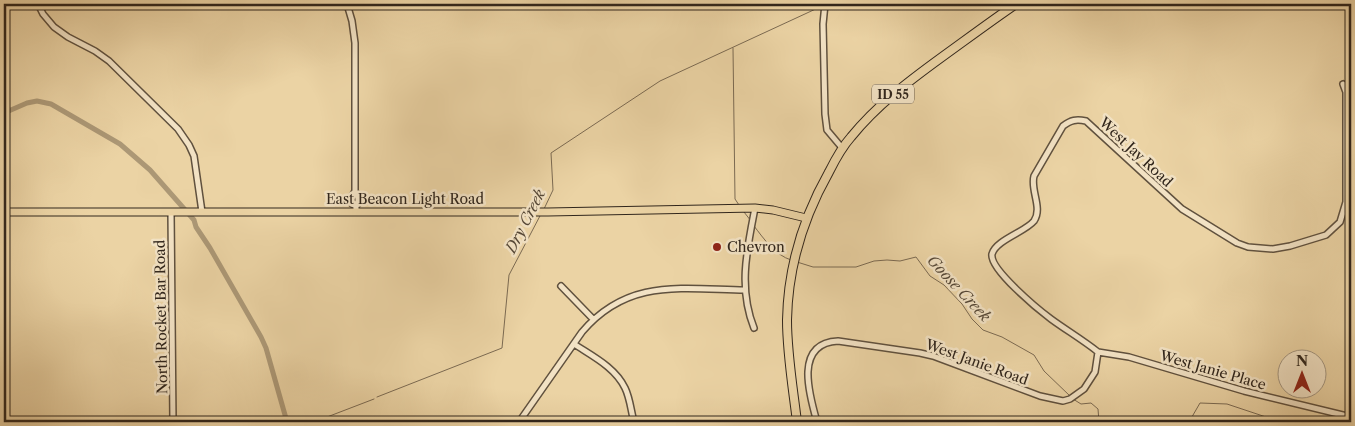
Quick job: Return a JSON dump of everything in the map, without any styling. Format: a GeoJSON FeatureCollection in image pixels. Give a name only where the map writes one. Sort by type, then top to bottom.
{"type":"FeatureCollection","features":[{"type":"Feature","properties":{"kind":"highway","name":"ID 55"},"geometry":{"type":"LineString","coordinates":[[797,422],[788,346],[788,305],[794,258],[806,218],[824,181],[850,138],[890,96],[1016,4]]}},
{"type":"Feature","properties":{"kind":"main road","name":"East Beacon Light Road"},"geometry":{"type":"LineString","coordinates":[[4,212],[202,212],[356,209],[548,212],[755,208],[773,210],[806,218]]}},
{"type":"Feature","properties":{"kind":"street"},"geometry":{"type":"LineString","coordinates":[[38,4],[43,14],[54,27],[68,37],[95,50],[109,61],[178,129],[194,156],[202,212]]}},
{"type":"Feature","properties":{"kind":"street"},"geometry":{"type":"LineString","coordinates":[[347,4],[355,43],[356,191],[358,196],[356,209]]}},
{"type":"Feature","properties":{"kind":"street"},"geometry":{"type":"LineString","coordinates":[[825,4],[823,24],[825,114],[827,130],[843,149]]}},
{"type":"Feature","properties":{"kind":"street","name":"West Jay Road"},"geometry":{"type":"LineString","coordinates":[[1098,352],[1042,312],[1000,272],[992,260],[996,247],[1034,221],[1037,210],[1032,182],[1063,126],[1070,120],[1086,121],[1182,209],[1237,243],[1254,248],[1273,249],[1326,235],[1340,222],[1346,202],[1346,92],[1343,84]]}},
{"type":"Feature","properties":{"kind":"street"},"geometry":{"type":"LineString","coordinates":[[754,328],[744,290],[746,256],[755,208]]}},
{"type":"Feature","properties":{"kind":"street","name":"North Rocket Bar Road"},"geometry":{"type":"LineString","coordinates":[[173,422],[175,212]]}},
{"type":"Feature","properties":{"kind":"street"},"geometry":{"type":"LineString","coordinates":[[561,286],[593,319]]}},
{"type":"Feature","properties":{"kind":"street"},"geometry":{"type":"LineString","coordinates":[[519,422],[593,319],[623,299],[652,290],[744,290]]}},
{"type":"Feature","properties":{"kind":"street","name":"West Janie Road"},"geometry":{"type":"LineString","coordinates":[[817,422],[808,363],[814,350],[828,341],[933,356],[1040,396],[1063,401],[1070,399],[1084,389],[1095,372],[1098,352]]}},
{"type":"Feature","properties":{"kind":"street"},"geometry":{"type":"LineString","coordinates":[[574,344],[606,365],[617,376],[628,396],[634,422]]}},
{"type":"Feature","properties":{"kind":"street","name":"West Janie Place"},"geometry":{"type":"LineString","coordinates":[[1098,352],[1129,357],[1244,391],[1351,417]]}},
{"type":"Feature","properties":{"kind":"waterway","name":"Dry Creek"},"geometry":{"type":"LineString","coordinates":[[828,6],[832,4]]}},
{"type":"Feature","properties":{"kind":"waterway","name":"Dry Creek"},"geometry":{"type":"LineString","coordinates":[[544,209],[553,190],[551,153],[660,81],[820,7]]}},
{"type":"Feature","properties":{"kind":"waterway","name":"Goose Creek"},"geometry":{"type":"LineString","coordinates":[[733,48],[735,199],[739,205]]}},
{"type":"Feature","properties":{"kind":"waterway"},"geometry":{"type":"LineString","coordinates":[[4,113],[27,103],[37,101],[51,104],[120,144],[150,170],[194,220],[196,227],[261,337],[266,348],[287,422]]}},
{"type":"Feature","properties":{"kind":"waterway","name":"Goose Creek"},"geometry":{"type":"LineString","coordinates":[[744,212],[751,221]]}},
{"type":"Feature","properties":{"kind":"waterway","name":"Dry Creek"},"geometry":{"type":"LineString","coordinates":[[377,397],[502,348],[509,275],[541,214]]}},
{"type":"Feature","properties":{"kind":"waterway","name":"Goose Creek"},"geometry":{"type":"LineString","coordinates":[[754,226],[775,250],[791,260]]}},
{"type":"Feature","properties":{"kind":"waterway","name":"Goose Creek"},"geometry":{"type":"LineString","coordinates":[[797,262],[813,267],[856,267],[874,261],[900,261],[916,257],[930,276],[944,285],[983,330],[1002,337],[1034,355],[1044,371],[1070,396]]}},
{"type":"Feature","properties":{"kind":"waterway","name":"Dry Creek"},"geometry":{"type":"LineString","coordinates":[[314,422],[374,399]]}},
{"type":"Feature","properties":{"kind":"waterway","name":"Goose Creek"},"geometry":{"type":"LineString","coordinates":[[1073,399],[1081,404],[1091,403],[1098,409],[1099,422]]}},
{"type":"Feature","properties":{"kind":"waterway","name":"Goose Creek"},"geometry":{"type":"LineString","coordinates":[[1189,422],[1200,403],[1227,404],[1281,422]]}},
{"type":"Feature","properties":{"kind":"place","name":"Chevron"},"geometry":{"type":"Point","coordinates":[717,247]}}]}
